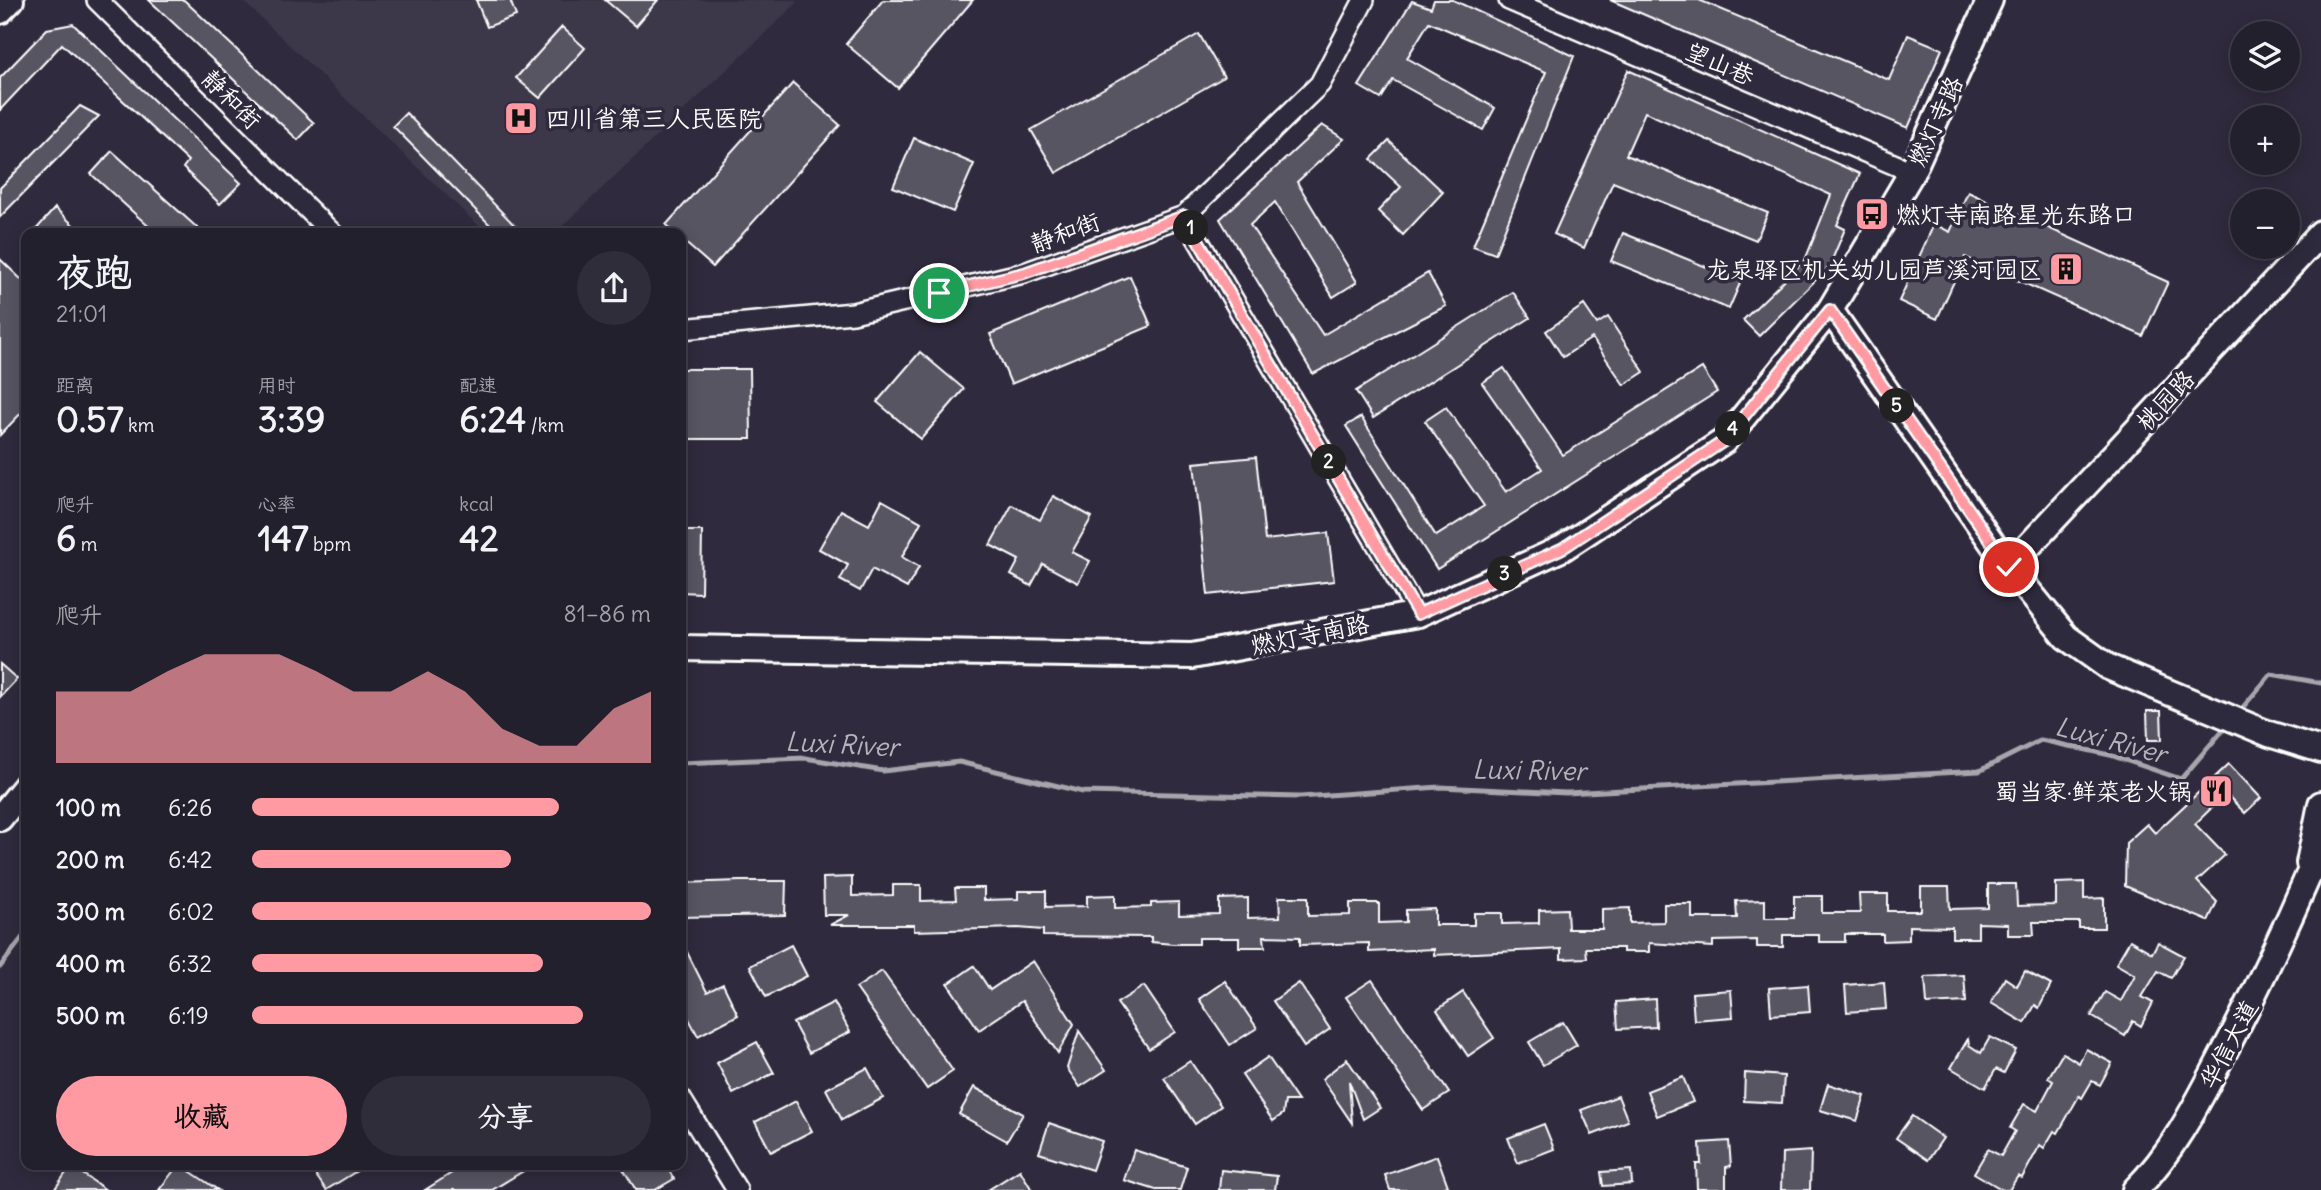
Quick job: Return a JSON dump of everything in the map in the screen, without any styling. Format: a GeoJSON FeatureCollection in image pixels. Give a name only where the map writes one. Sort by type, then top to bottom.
{"type":"FeatureCollection","features":[{"type":"Feature","properties":{"kind":"street"},"geometry":{"type":"LineString","coordinates":[[0,11],[11,0]]}},
{"type":"Feature","properties":{"kind":"street","name":"静和街"},"geometry":{"type":"LineString","coordinates":[[97,0],[327,228]]}},
{"type":"Feature","properties":{"kind":"street","name":"静和街"},"geometry":{"type":"LineString","coordinates":[[686,329],[853,313],[1024,273],[1184,216],[1320,84],[1364,0]]}},
{"type":"Feature","properties":{"kind":"street","name":"望山巷"},"geometry":{"type":"LineString","coordinates":[[1509,0],[1912,172]]}},
{"type":"Feature","properties":{"kind":"street","name":"燃灯寺路"},"geometry":{"type":"LineString","coordinates":[[1830,310],[1912,172],[1990,0]]}},
{"type":"Feature","properties":{"kind":"street"},"geometry":{"type":"LineString","coordinates":[[1184,216],[1418,614]]}},
{"type":"Feature","properties":{"kind":"street","name":"桃园路"},"geometry":{"type":"LineString","coordinates":[[2009,567],[2321,233]]}},
{"type":"Feature","properties":{"kind":"street"},"geometry":{"type":"LineString","coordinates":[[1830,310],[2009,567],[2066,637],[2108,667],[2269,734],[2321,750]]}},
{"type":"Feature","properties":{"kind":"street","name":"燃灯寺南路"},"geometry":{"type":"LineString","coordinates":[[686,648],[1192,656],[1418,614],[1563,548],[1724,441],[1830,310]]}},
{"type":"Feature","properties":{"kind":"street"},"geometry":{"type":"LineString","coordinates":[[0,818],[21,792]]}},
{"type":"Feature","properties":{"kind":"street"},"geometry":{"type":"LineString","coordinates":[[2303,887],[2321,804]]}},
{"type":"Feature","properties":{"kind":"street"},"geometry":{"type":"LineString","coordinates":[[2303,887],[2321,846]]}},
{"type":"Feature","properties":{"kind":"street","name":"华信大道"},"geometry":{"type":"LineString","coordinates":[[2135,1190],[2159,1167],[2208,1083],[2258,988],[2303,887]]}},
{"type":"Feature","properties":{"kind":"street"},"geometry":{"type":"LineString","coordinates":[[686,1107],[737,1190]]}},
{"type":"Feature","properties":{"kind":"shaded area","name":"四川省第三人民医院"},"geometry":{"type":"Polygon","coordinates":[[[242,0],[794,0],[797,3],[560,228],[481,228],[242,0]]]}},
{"type":"Feature","properties":{"kind":"building"},"geometry":{"type":"Polygon","coordinates":[[[149,0],[184,0],[314,123],[298,140],[149,0]]]}},
{"type":"Feature","properties":{"kind":"building"},"geometry":{"type":"Polygon","coordinates":[[[476,0],[510,0],[516,16],[487,27],[476,0]]]}},
{"type":"Feature","properties":{"kind":"building"},"geometry":{"type":"Polygon","coordinates":[[[605,0],[658,0],[636,26],[605,0]]]}},
{"type":"Feature","properties":{"kind":"building"},"geometry":{"type":"Polygon","coordinates":[[[883,0],[973,0],[898,88],[846,44],[883,0]]]}},
{"type":"Feature","properties":{"kind":"building"},"geometry":{"type":"Polygon","coordinates":[[[1434,0],[1453,0],[1574,56],[1495,254],[1473,246],[1546,72],[1429,22],[1407,58],[1495,108],[1483,130],[1393,80],[1381,99],[1359,86],[1412,1],[1431,8],[1434,0]]]}},
{"type":"Feature","properties":{"kind":"building"},"geometry":{"type":"Polygon","coordinates":[[[1610,0],[1699,0],[1889,80],[1908,35],[1942,49],[1908,128],[1610,0]]]}},
{"type":"Feature","properties":{"kind":"building"},"geometry":{"type":"Polygon","coordinates":[[[73,24],[241,183],[220,204],[183,168],[188,161],[62,44],[0,110],[0,78],[47,29],[73,24]]]}},
{"type":"Feature","properties":{"kind":"building"},"geometry":{"type":"Polygon","coordinates":[[[562,27],[585,48],[540,98],[516,78],[562,27]]]}},
{"type":"Feature","properties":{"kind":"building"},"geometry":{"type":"Polygon","coordinates":[[[1199,34],[1224,77],[1056,173],[1031,130],[1199,34]]]}},
{"type":"Feature","properties":{"kind":"building"},"geometry":{"type":"Polygon","coordinates":[[[1628,70],[1860,174],[1837,225],[1845,229],[1829,267],[1759,336],[1743,320],[1805,260],[1831,195],[1645,112],[1626,155],[1768,213],[1756,240],[1613,182],[1584,248],[1554,234],[1628,70]]]}},
{"type":"Feature","properties":{"kind":"building"},"geometry":{"type":"Polygon","coordinates":[[[793,83],[840,125],[713,267],[686,243],[686,228],[669,228],[666,225],[793,83]]]}},
{"type":"Feature","properties":{"kind":"building"},"geometry":{"type":"Polygon","coordinates":[[[80,106],[99,116],[0,217],[0,188],[80,106]]]}},
{"type":"Feature","properties":{"kind":"building"},"geometry":{"type":"Polygon","coordinates":[[[406,113],[517,228],[493,228],[393,126],[406,113]]]}},
{"type":"Feature","properties":{"kind":"building"},"geometry":{"type":"Polygon","coordinates":[[[1322,125],[1344,139],[1297,182],[1357,282],[1333,297],[1275,202],[1250,225],[1323,335],[1428,273],[1446,306],[1313,374],[1220,219],[1322,125]]]}},
{"type":"Feature","properties":{"kind":"building"},"geometry":{"type":"Polygon","coordinates":[[[914,138],[974,164],[953,212],[893,187],[914,138]]]}},
{"type":"Feature","properties":{"kind":"building"},"geometry":{"type":"Polygon","coordinates":[[[1389,141],[1443,192],[1403,235],[1378,211],[1401,187],[1371,159],[1389,141]]]}},
{"type":"Feature","properties":{"kind":"building"},"geometry":{"type":"Polygon","coordinates":[[[112,151],[197,228],[150,228],[91,174],[112,151]]]}},
{"type":"Feature","properties":{"kind":"building","name":"龙泉驿区机关幼儿园芦溪河园区"},"geometry":{"type":"Polygon","coordinates":[[[1968,192],[2168,282],[2143,336],[1965,257],[1937,319],[1899,301],[1934,224],[1950,232],[1968,192]]]}},
{"type":"Feature","properties":{"kind":"building"},"geometry":{"type":"Polygon","coordinates":[[[55,208],[77,228],[37,228],[55,208]]]}},
{"type":"Feature","properties":{"kind":"building"},"geometry":{"type":"Polygon","coordinates":[[[1623,233],[1741,281],[1729,309],[1611,261],[1623,233]]]}},
{"type":"Feature","properties":{"kind":"building"},"geometry":{"type":"Polygon","coordinates":[[[0,259],[21,279],[21,413],[0,435],[0,259]]]}},
{"type":"Feature","properties":{"kind":"building"},"geometry":{"type":"Polygon","coordinates":[[[1130,276],[1151,326],[1011,384],[990,334],[1130,276]]]}},
{"type":"Feature","properties":{"kind":"building"},"geometry":{"type":"Polygon","coordinates":[[[1513,292],[1530,318],[1373,418],[1356,391],[1513,292]]]}},
{"type":"Feature","properties":{"kind":"building"},"geometry":{"type":"Polygon","coordinates":[[[1584,305],[1597,324],[1608,317],[1644,372],[1624,385],[1592,338],[1563,357],[1546,331],[1584,305]]]}},
{"type":"Feature","properties":{"kind":"building"},"geometry":{"type":"Polygon","coordinates":[[[920,352],[964,389],[921,439],[877,402],[920,352]]]}},
{"type":"Feature","properties":{"kind":"building"},"geometry":{"type":"Polygon","coordinates":[[[1504,368],[1563,455],[1702,368],[1717,392],[1437,569],[1346,426],[1361,417],[1436,536],[1484,506],[1425,421],[1446,407],[1506,492],[1542,469],[1482,383],[1504,368]]]}},
{"type":"Feature","properties":{"kind":"building"},"geometry":{"type":"Polygon","coordinates":[[[686,369],[750,369],[751,439],[686,439],[686,369]]]}},
{"type":"Feature","properties":{"kind":"building"},"geometry":{"type":"Polygon","coordinates":[[[1256,457],[1265,540],[1328,533],[1334,581],[1208,595],[1194,463],[1256,457]]]}},
{"type":"Feature","properties":{"kind":"building"},"geometry":{"type":"Polygon","coordinates":[[[1053,496],[1092,517],[1072,552],[1090,561],[1078,583],[1043,564],[1031,586],[1011,575],[1019,560],[990,545],[1012,505],[1040,520],[1053,496]]]}},
{"type":"Feature","properties":{"kind":"building"},"geometry":{"type":"Polygon","coordinates":[[[882,500],[921,522],[902,557],[919,567],[907,588],[872,569],[860,591],[840,580],[848,565],[819,549],[841,510],[869,525],[882,500]]]}},
{"type":"Feature","properties":{"kind":"building"},"geometry":{"type":"Polygon","coordinates":[[[686,531],[702,531],[701,593],[686,592],[686,531]]]}},
{"type":"Feature","properties":{"kind":"building"},"geometry":{"type":"Polygon","coordinates":[[[0,664],[17,679],[0,697],[0,664]]]}},
{"type":"Feature","properties":{"kind":"building"},"geometry":{"type":"Polygon","coordinates":[[[2147,711],[2161,711],[2162,740],[2148,740],[2147,711]]]}},
{"type":"Feature","properties":{"kind":"building"},"geometry":{"type":"Polygon","coordinates":[[[2229,764],[2261,798],[2245,813],[2226,794],[2195,824],[2225,855],[2197,881],[2217,902],[2208,921],[2125,886],[2126,843],[2147,824],[2155,833],[2229,764]]]}},
{"type":"Feature","properties":{"kind":"building"},"geometry":{"type":"Polygon","coordinates":[[[852,877],[852,896],[893,895],[893,885],[921,885],[921,901],[956,900],[955,888],[984,888],[984,900],[1018,899],[1018,891],[1046,891],[1046,907],[1087,906],[1087,896],[1115,895],[1115,908],[1151,907],[1151,903],[1179,902],[1179,915],[1219,914],[1219,899],[1248,898],[1248,918],[1280,917],[1279,897],[1308,897],[1308,916],[1350,915],[1350,903],[1379,903],[1379,923],[1406,922],[1406,910],[1435,909],[1435,925],[1474,925],[1474,913],[1502,913],[1502,924],[1539,923],[1539,910],[1567,909],[1568,929],[1602,929],[1602,909],[1630,908],[1630,923],[1664,922],[1664,904],[1692,904],[1692,918],[1737,918],[1736,901],[1765,900],[1765,918],[1794,918],[1794,896],[1822,896],[1822,913],[1860,913],[1859,894],[1888,894],[1888,911],[1921,911],[1921,887],[1949,887],[1950,909],[1988,908],[1988,884],[2016,884],[2017,906],[2056,905],[2056,883],[2084,882],[2084,899],[2104,898],[2104,928],[2079,928],[2079,922],[2033,922],[2034,935],[2008,935],[2008,924],[1978,923],[1978,938],[1952,938],[1952,927],[1909,926],[1909,940],[1883,941],[1883,934],[1845,934],[1845,942],[1819,942],[1819,935],[1783,935],[1783,947],[1757,947],[1757,940],[1713,941],[1713,947],[1649,943],[1649,952],[1623,952],[1623,948],[1586,948],[1587,958],[1561,959],[1561,949],[1434,955],[1434,949],[1369,952],[1369,943],[1300,945],[1300,937],[1264,936],[1265,947],[1239,947],[1239,938],[1199,938],[1199,944],[1173,944],[1151,942],[1151,937],[1043,936],[1043,930],[1018,928],[914,931],[914,925],[830,925],[849,915],[824,915],[823,878],[852,877]]]}},
{"type":"Feature","properties":{"kind":"building"},"geometry":{"type":"Polygon","coordinates":[[[786,881],[785,915],[686,917],[686,883],[786,881]]]}},
{"type":"Feature","properties":{"kind":"building"},"geometry":{"type":"Polygon","coordinates":[[[2130,940],[2152,953],[2158,942],[2184,956],[2171,978],[2158,971],[2142,997],[2153,1003],[2141,1026],[2133,1021],[2125,1036],[2091,1016],[2105,992],[2121,1001],[2135,975],[2116,964],[2130,940]]]}},
{"type":"Feature","properties":{"kind":"building"},"geometry":{"type":"Polygon","coordinates":[[[791,945],[807,976],[766,997],[750,966],[791,945]]]}},
{"type":"Feature","properties":{"kind":"building"},"geometry":{"type":"Polygon","coordinates":[[[686,950],[707,992],[723,984],[738,1015],[698,1036],[686,1013],[686,950]]]}},
{"type":"Feature","properties":{"kind":"building"},"geometry":{"type":"Polygon","coordinates":[[[1033,961],[1074,1024],[1058,1053],[1022,1001],[979,1030],[948,984],[974,966],[990,990],[1033,961]]]}},
{"type":"Feature","properties":{"kind":"building"},"geometry":{"type":"Polygon","coordinates":[[[882,971],[953,1071],[927,1089],[856,988],[882,971]]]}},
{"type":"Feature","properties":{"kind":"building"},"geometry":{"type":"Polygon","coordinates":[[[2025,971],[2051,985],[2039,1008],[2035,1005],[2025,1023],[1991,1003],[2005,978],[2017,986],[2025,971]]]}},
{"type":"Feature","properties":{"kind":"building"},"geometry":{"type":"Polygon","coordinates":[[[1964,975],[1966,1002],[1927,1004],[1925,977],[1964,975]]]}},
{"type":"Feature","properties":{"kind":"building"},"geometry":{"type":"Polygon","coordinates":[[[1372,980],[1449,1093],[1423,1110],[1346,997],[1372,980]]]}},
{"type":"Feature","properties":{"kind":"building"},"geometry":{"type":"Polygon","coordinates":[[[1225,981],[1257,1028],[1230,1045],[1199,999],[1225,981]]]}},
{"type":"Feature","properties":{"kind":"building"},"geometry":{"type":"Polygon","coordinates":[[[1884,982],[1886,1009],[1847,1012],[1845,985],[1884,982]]]}},
{"type":"Feature","properties":{"kind":"building"},"geometry":{"type":"Polygon","coordinates":[[[1299,983],[1330,1029],[1304,1047],[1273,1001],[1299,983]]]}},
{"type":"Feature","properties":{"kind":"building"},"geometry":{"type":"Polygon","coordinates":[[[1808,985],[1810,1012],[1771,1015],[1769,988],[1808,985]]]}},
{"type":"Feature","properties":{"kind":"building"},"geometry":{"type":"Polygon","coordinates":[[[1144,986],[1175,1032],[1149,1049],[1117,1003],[1144,986]]]}},
{"type":"Feature","properties":{"kind":"building"},"geometry":{"type":"Polygon","coordinates":[[[1731,990],[1733,1017],[1694,1020],[1692,993],[1731,990]]]}},
{"type":"Feature","properties":{"kind":"building"},"geometry":{"type":"Polygon","coordinates":[[[1463,992],[1494,1038],[1468,1056],[1437,1010],[1463,992]]]}},
{"type":"Feature","properties":{"kind":"building"},"geometry":{"type":"Polygon","coordinates":[[[1655,999],[1656,1027],[1618,1029],[1616,1002],[1655,999]]]}},
{"type":"Feature","properties":{"kind":"building"},"geometry":{"type":"Polygon","coordinates":[[[834,1002],[850,1032],[809,1053],[793,1023],[834,1002]]]}},
{"type":"Feature","properties":{"kind":"building"},"geometry":{"type":"Polygon","coordinates":[[[1563,1022],[1577,1045],[1543,1065],[1529,1042],[1563,1022]]]}},
{"type":"Feature","properties":{"kind":"building"},"geometry":{"type":"Polygon","coordinates":[[[1079,1031],[1106,1070],[1080,1087],[1067,1068],[1079,1031]]]}},
{"type":"Feature","properties":{"kind":"building"},"geometry":{"type":"Polygon","coordinates":[[[1990,1037],[2016,1050],[2004,1073],[1996,1069],[1985,1088],[1951,1068],[1968,1039],[1969,1045],[1981,1053],[1990,1037]]]}},
{"type":"Feature","properties":{"kind":"building"},"geometry":{"type":"Polygon","coordinates":[[[757,1042],[774,1073],[733,1094],[717,1063],[757,1042]]]}},
{"type":"Feature","properties":{"kind":"building"},"geometry":{"type":"Polygon","coordinates":[[[2086,1049],[2112,1063],[2100,1085],[2092,1081],[2082,1098],[2079,1096],[2058,1133],[2054,1131],[2044,1148],[2040,1145],[2022,1178],[2018,1176],[2009,1190],[2003,1190],[1974,1173],[1988,1149],[2001,1156],[2015,1131],[2010,1128],[2024,1104],[2037,1111],[2053,1081],[2048,1078],[2063,1053],[2079,1063],[2086,1049]]]}},
{"type":"Feature","properties":{"kind":"building"},"geometry":{"type":"Polygon","coordinates":[[[1268,1057],[1298,1101],[1285,1101],[1283,1114],[1273,1121],[1242,1075],[1268,1057]]]}},
{"type":"Feature","properties":{"kind":"building"},"geometry":{"type":"Polygon","coordinates":[[[1347,1059],[1380,1108],[1363,1119],[1349,1081],[1352,1123],[1322,1079],[1347,1059]]]}},
{"type":"Feature","properties":{"kind":"building"},"geometry":{"type":"Polygon","coordinates":[[[1190,1061],[1221,1106],[1195,1124],[1164,1078],[1190,1061]]]}},
{"type":"Feature","properties":{"kind":"building"},"geometry":{"type":"Polygon","coordinates":[[[867,1068],[883,1098],[842,1120],[826,1089],[867,1068]]]}},
{"type":"Feature","properties":{"kind":"building"},"geometry":{"type":"Polygon","coordinates":[[[1745,1073],[1784,1076],[1782,1103],[1744,1101],[1745,1073]]]}},
{"type":"Feature","properties":{"kind":"building"},"geometry":{"type":"Polygon","coordinates":[[[1683,1077],[1693,1102],[1657,1116],[1647,1091],[1683,1077]]]}},
{"type":"Feature","properties":{"kind":"building"},"geometry":{"type":"Polygon","coordinates":[[[1828,1084],[1865,1096],[1857,1121],[1820,1110],[1828,1084]]]}},
{"type":"Feature","properties":{"kind":"building"},"geometry":{"type":"Polygon","coordinates":[[[974,1087],[1023,1114],[1007,1141],[959,1114],[974,1087]]]}},
{"type":"Feature","properties":{"kind":"building"},"geometry":{"type":"Polygon","coordinates":[[[1618,1096],[1628,1121],[1592,1135],[1581,1110],[1618,1096]]]}},
{"type":"Feature","properties":{"kind":"building"},"geometry":{"type":"Polygon","coordinates":[[[796,1101],[812,1131],[771,1152],[755,1122],[796,1101]]]}},
{"type":"Feature","properties":{"kind":"building"},"geometry":{"type":"Polygon","coordinates":[[[1912,1116],[1943,1138],[1928,1160],[1896,1138],[1912,1116]]]}},
{"type":"Feature","properties":{"kind":"building"},"geometry":{"type":"Polygon","coordinates":[[[1049,1123],[1102,1141],[1092,1170],[1039,1153],[1049,1123]]]}},
{"type":"Feature","properties":{"kind":"building"},"geometry":{"type":"Polygon","coordinates":[[[1544,1124],[1554,1149],[1518,1163],[1508,1138],[1544,1124]]]}},
{"type":"Feature","properties":{"kind":"building"},"geometry":{"type":"Polygon","coordinates":[[[1729,1141],[1731,1166],[1726,1167],[1726,1189],[1697,1189],[1696,1164],[1701,1164],[1700,1143],[1729,1141]]]}},
{"type":"Feature","properties":{"kind":"building"},"geometry":{"type":"Polygon","coordinates":[[[1134,1150],[1187,1167],[1180,1190],[1156,1190],[1124,1180],[1134,1150]]]}},
{"type":"Feature","properties":{"kind":"building"},"geometry":{"type":"Polygon","coordinates":[[[1811,1151],[1810,1190],[1781,1190],[1782,1153],[1811,1151]]]}},
{"type":"Feature","properties":{"kind":"building"},"geometry":{"type":"Polygon","coordinates":[[[1437,1156],[1448,1186],[1435,1190],[1390,1190],[1385,1175],[1437,1156]]]}},
{"type":"Feature","properties":{"kind":"building"},"geometry":{"type":"Polygon","coordinates":[[[68,1170],[77,1170],[106,1190],[54,1190],[68,1170]]]}},
{"type":"Feature","properties":{"kind":"building"},"geometry":{"type":"Polygon","coordinates":[[[174,1170],[188,1170],[218,1190],[159,1190],[174,1170]]]}},
{"type":"Feature","properties":{"kind":"building"},"geometry":{"type":"Polygon","coordinates":[[[312,1170],[358,1170],[326,1190],[312,1170]]]}},
{"type":"Feature","properties":{"kind":"building"},"geometry":{"type":"Polygon","coordinates":[[[457,1170],[525,1170],[492,1190],[425,1190],[457,1170]]]}},
{"type":"Feature","properties":{"kind":"building"},"geometry":{"type":"Polygon","coordinates":[[[624,1170],[669,1170],[674,1179],[655,1190],[636,1190],[624,1170]]]}},
{"type":"Feature","properties":{"kind":"building"},"geometry":{"type":"Polygon","coordinates":[[[1020,1170],[1032,1190],[988,1190],[1020,1170]]]}},
{"type":"Feature","properties":{"kind":"building"},"geometry":{"type":"Polygon","coordinates":[[[1221,1170],[1277,1176],[1275,1190],[1219,1190],[1221,1170]]]}},
{"type":"Feature","properties":{"kind":"building"},"geometry":{"type":"Polygon","coordinates":[[[1631,1170],[1632,1184],[1603,1186],[1601,1172],[1631,1170]]]}},
{"type":"Feature","properties":{"kind":"waterway","name":"Luxi River"},"geometry":{"type":"LineString","coordinates":[[2238,713],[2271,674],[2321,683]]}},
{"type":"Feature","properties":{"kind":"waterway","name":"Luxi River"},"geometry":{"type":"LineString","coordinates":[[686,763],[805,758],[883,771],[959,762],[1083,792],[1300,797],[1440,787],[1566,793],[1979,771],[2041,740],[2110,755],[2181,779],[2229,723]]}},
{"type":"Feature","properties":{"kind":"waterway","name":"Luxi River"},"geometry":{"type":"LineString","coordinates":[[0,967],[21,940]]}},
{"type":"Feature","properties":{"kind":"place","name":"四川省第三人民医院"},"geometry":{"type":"Point","coordinates":[521,118]}},
{"type":"Feature","properties":{"kind":"place","name":"燃灯寺南路星光东路口"},"geometry":{"type":"Point","coordinates":[1872,214]}},
{"type":"Feature","properties":{"kind":"place","name":"龙泉驿区机关幼儿园芦溪河园区"},"geometry":{"type":"Point","coordinates":[2066,269]}},
{"type":"Feature","properties":{"kind":"place","name":"蜀当家·鲜菜老火锅"},"geometry":{"type":"Point","coordinates":[2216,791]}},
{"type":"Feature","properties":{"kind":"route"},"geometry":{"type":"LineString","coordinates":[[939,293],[1024,273],[1184,216],[1418,614],[1563,548],[1724,441],[1830,310],[2009,567]]}}]}
